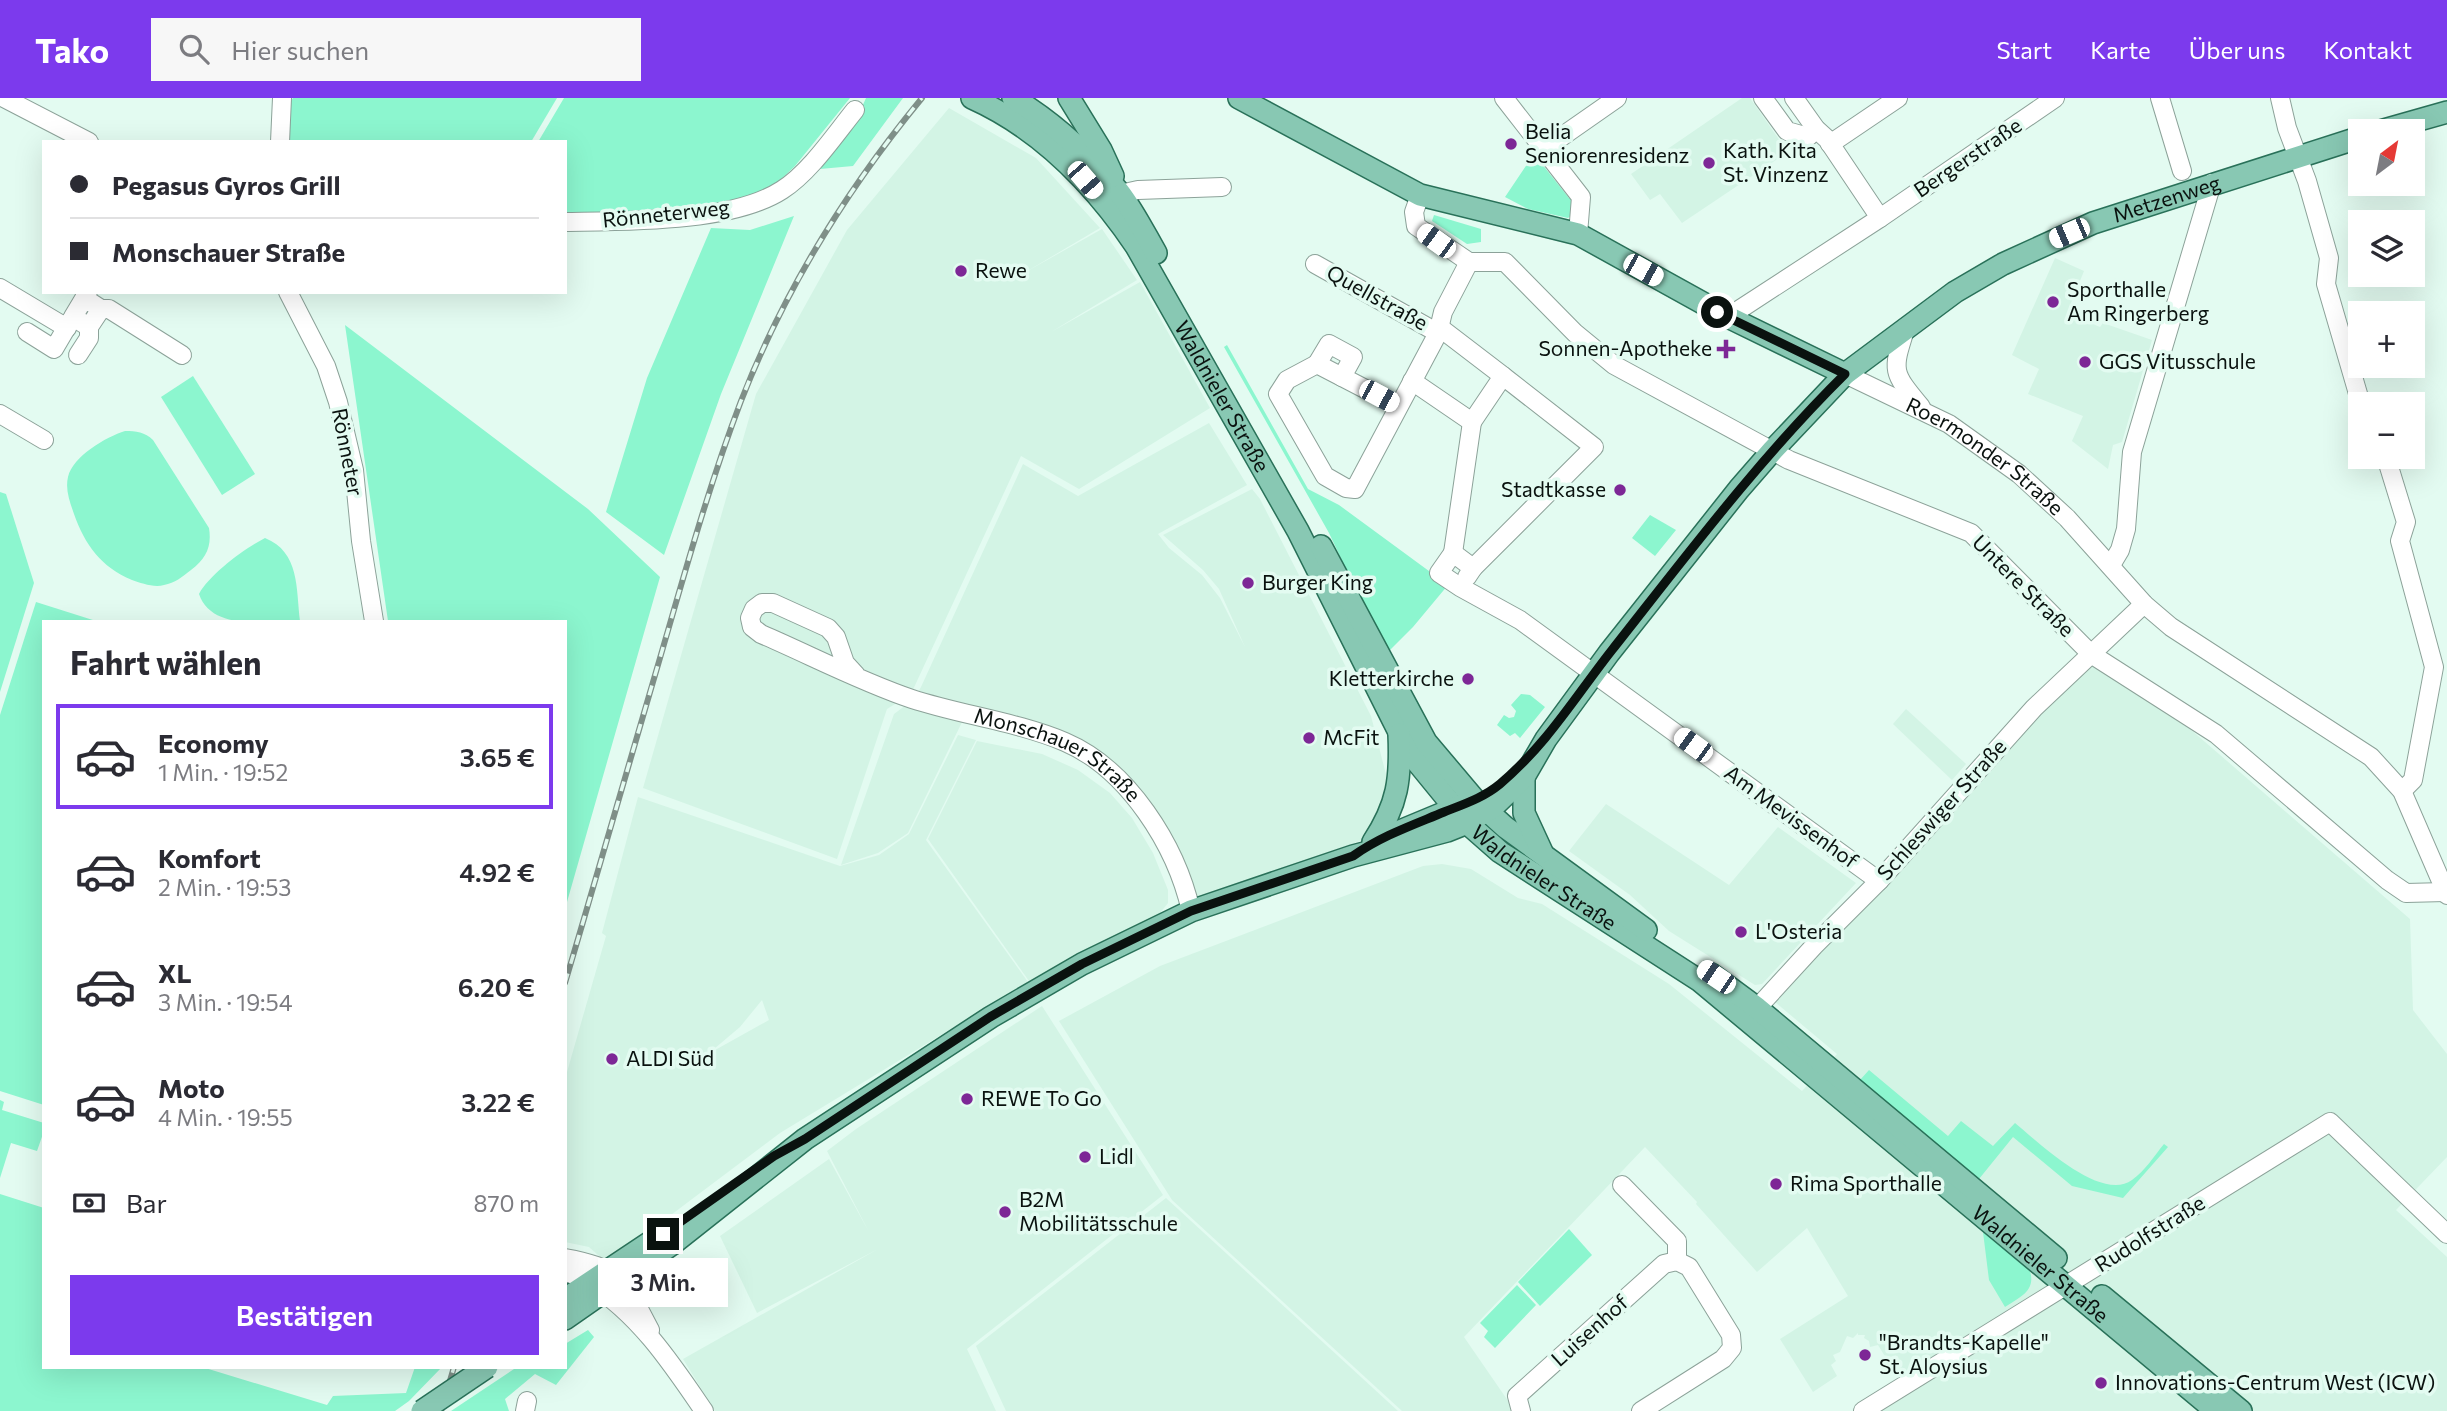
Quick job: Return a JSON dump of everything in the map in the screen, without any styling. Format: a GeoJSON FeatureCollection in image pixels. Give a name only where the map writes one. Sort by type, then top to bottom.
{"type":"FeatureCollection","features":[{"type":"Feature","properties":{"kind":"main road","name":"Waldnieler Straße"},"geometry":{"type":"LineString","coordinates":[[972,98],[1024,127],[1066,161],[1121,224],[1298,531],[1413,757],[1461,816],[1500,852],[1751,1015]]}},
{"type":"Feature","properties":{"kind":"main road","name":"Waldnieler Straße"},"geometry":{"type":"LineString","coordinates":[[1013,98],[1045,119],[1096,166],[1120,194],[1200,329],[1426,742],[1481,806],[1751,1015],[2073,1281],[2241,1411]]}},
{"type":"Feature","properties":{"kind":"main road"},"geometry":{"type":"LineString","coordinates":[[1069,98],[1101,150],[1120,194]]}},
{"type":"Feature","properties":{"kind":"main road","name":"Roermonder Straße"},"geometry":{"type":"LineString","coordinates":[[1239,98],[1420,195],[1578,234],[1728,317],[1845,374]]}},
{"type":"Feature","properties":{"kind":"main road"},"geometry":{"type":"LineString","coordinates":[[2422,119],[2447,112]]}},
{"type":"Feature","properties":{"kind":"main road","name":"Metzenweg"},"geometry":{"type":"LineString","coordinates":[[1546,739],[1739,489],[1773,450],[1845,374],[1906,327],[1955,292],[2046,243],[2093,223],[2348,141]]}},
{"type":"Feature","properties":{"kind":"main road"},"geometry":{"type":"LineString","coordinates":[[1373,842],[1385,824],[1397,791],[1399,732]]}},
{"type":"Feature","properties":{"kind":"main road"},"geometry":{"type":"LineString","coordinates":[[1481,806],[1546,739]]}},
{"type":"Feature","properties":{"kind":"main road"},"geometry":{"type":"LineString","coordinates":[[1353,856],[1373,842],[1461,816],[1481,806],[1524,778],[1546,739]]}},
{"type":"Feature","properties":{"kind":"main road"},"geometry":{"type":"LineString","coordinates":[[1524,778],[1524,813],[1544,855]]}},
{"type":"Feature","properties":{"kind":"main road"},"geometry":{"type":"LineString","coordinates":[[567,1318],[596,1288],[663,1234],[774,1156],[805,1139],[990,1017],[1082,964],[1191,911],[1353,856],[1447,831],[1461,816]]}},
{"type":"Feature","properties":{"kind":"main road","name":"Waldnieler Straße"},"geometry":{"type":"LineString","coordinates":[[2073,1281],[2216,1411]]}},
{"type":"Feature","properties":{"kind":"main road"},"geometry":{"type":"LineString","coordinates":[[567,1298],[596,1288]]}},
{"type":"Feature","properties":{"kind":"main road"},"geometry":{"type":"LineString","coordinates":[[422,1411],[484,1369]]}},
{"type":"Feature","properties":{"kind":"street"},"geometry":{"type":"LineString","coordinates":[[4,98],[85,140]]}},
{"type":"Feature","properties":{"kind":"street"},"geometry":{"type":"LineString","coordinates":[[280,140],[282,98]]}},
{"type":"Feature","properties":{"kind":"street"},"geometry":{"type":"LineString","coordinates":[[1504,98],[1581,197],[1578,234]]}},
{"type":"Feature","properties":{"kind":"street"},"geometry":{"type":"LineString","coordinates":[[1544,149],[1618,98]]}},
{"type":"Feature","properties":{"kind":"street"},"geometry":{"type":"LineString","coordinates":[[1763,98],[1787,131],[1808,137],[1816,129]]}},
{"type":"Feature","properties":{"kind":"street"},"geometry":{"type":"LineString","coordinates":[[1794,98],[1830,144],[1880,218]]}},
{"type":"Feature","properties":{"kind":"street"},"geometry":{"type":"LineString","coordinates":[[1830,144],[1898,98]]}},
{"type":"Feature","properties":{"kind":"street","name":"Bergerstraße"},"geometry":{"type":"LineString","coordinates":[[1728,317],[1880,218],[2054,98]]}},
{"type":"Feature","properties":{"kind":"street"},"geometry":{"type":"LineString","coordinates":[[2160,98],[2182,171]]}},
{"type":"Feature","properties":{"kind":"street"},"geometry":{"type":"LineString","coordinates":[[2280,98],[2329,258],[2326,284],[2358,392]]}},
{"type":"Feature","properties":{"kind":"street","name":"Rönneterweg"},"geometry":{"type":"LineString","coordinates":[[567,222],[648,220],[715,212],[753,203],[783,190],[813,162],[855,110]]}},
{"type":"Feature","properties":{"kind":"street"},"geometry":{"type":"LineString","coordinates":[[2111,565],[2120,550],[2126,529],[2132,452],[2212,183]]}},
{"type":"Feature","properties":{"kind":"street"},"geometry":{"type":"LineString","coordinates":[[1120,194],[1138,190],[1222,187]]}},
{"type":"Feature","properties":{"kind":"street"},"geometry":{"type":"LineString","coordinates":[[1420,195],[1414,212],[1416,226],[1468,262]]}},
{"type":"Feature","properties":{"kind":"street","name":"Quellstraße"},"geometry":{"type":"LineString","coordinates":[[1398,406],[1342,377],[1353,357],[1329,344],[1317,364],[1287,380],[1278,394],[1325,476],[1346,488],[1355,489],[1439,330],[1443,312],[1468,262]]}},
{"type":"Feature","properties":{"kind":"street","name":"Untere Straße"},"geometry":{"type":"LineString","coordinates":[[1468,262],[1505,262],[1579,337],[1614,365],[1789,460],[1971,533],[2091,654],[2216,734],[2387,880],[2406,893],[2446,894]]}},
{"type":"Feature","properties":{"kind":"street","name":"Quellstraße"},"geometry":{"type":"LineString","coordinates":[[1315,264],[1439,330],[1594,447],[1474,568]]}},
{"type":"Feature","properties":{"kind":"street"},"geometry":{"type":"LineString","coordinates":[[0,288],[70,323],[89,327]]}},
{"type":"Feature","properties":{"kind":"street","name":"Rönneter"},"geometry":{"type":"LineString","coordinates":[[289,294],[326,366],[338,402],[354,470],[361,541],[374,620]]}},
{"type":"Feature","properties":{"kind":"street"},"geometry":{"type":"LineString","coordinates":[[27,332],[54,349],[86,295],[101,309],[109,309],[182,355]]}},
{"type":"Feature","properties":{"kind":"street"},"geometry":{"type":"LineString","coordinates":[[78,355],[89,338],[89,327],[101,309]]}},
{"type":"Feature","properties":{"kind":"street"},"geometry":{"type":"LineString","coordinates":[[1906,327],[1895,366],[1899,381],[1926,412]]}},
{"type":"Feature","properties":{"kind":"street","name":"Roermonder Straße"},"geometry":{"type":"LineString","coordinates":[[1845,374],[1949,424],[2019,474],[2067,518],[2144,604],[2171,627],[2371,757],[2402,791],[2442,872],[2446,894]]}},
{"type":"Feature","properties":{"kind":"street"},"geometry":{"type":"LineString","coordinates":[[1412,381],[1472,422],[1503,376]]}},
{"type":"Feature","properties":{"kind":"street"},"geometry":{"type":"LineString","coordinates":[[0,414],[44,440]]}},
{"type":"Feature","properties":{"kind":"street","name":"Am Mevissenhof"},"geometry":{"type":"LineString","coordinates":[[1472,422],[1453,552],[1439,573],[1520,620],[1879,881]]}},
{"type":"Feature","properties":{"kind":"street"},"geometry":{"type":"LineString","coordinates":[[2390,469],[2406,522],[2400,541],[2441,665],[2413,780],[2402,791]]}},
{"type":"Feature","properties":{"kind":"street"},"geometry":{"type":"LineString","coordinates":[[1453,552],[1474,568],[1460,587]]}},
{"type":"Feature","properties":{"kind":"street","name":"Monschauer Straße"},"geometry":{"type":"LineString","coordinates":[[856,676],[845,663],[835,637],[828,628],[773,603],[762,603],[754,608],[750,618],[752,627],[761,634],[856,676],[910,699],[1065,742],[1093,757],[1113,773],[1147,814],[1178,871],[1191,911]]}},
{"type":"Feature","properties":{"kind":"street","name":"Schleswiger Straße"},"geometry":{"type":"LineString","coordinates":[[1751,1015],[1879,881],[2034,708],[2144,604]]}},
{"type":"Feature","properties":{"kind":"street","name":"Rudolfstraße"},"geometry":{"type":"LineString","coordinates":[[1863,1411],[2330,1122],[2446,1231]]}},
{"type":"Feature","properties":{"kind":"street"},"geometry":{"type":"LineString","coordinates":[[1622,1185],[1677,1241],[1677,1261],[1689,1267],[1731,1335],[1732,1348],[1723,1359],[1641,1411]]}},
{"type":"Feature","properties":{"kind":"street"},"geometry":{"type":"LineString","coordinates":[[567,1258],[584,1260],[615,1275],[704,1411]]}},
{"type":"Feature","properties":{"kind":"street","name":"Luisenhof"},"geometry":{"type":"LineString","coordinates":[[1519,1404],[1664,1264],[1677,1261]]}},
{"type":"Feature","properties":{"kind":"street"},"geometry":{"type":"LineString","coordinates":[[567,1271],[596,1288],[659,1346]]}},
{"type":"Feature","properties":{"kind":"shaded area","name":"Kath. Kita St. Vinzenz"},"geometry":{"type":"Polygon","coordinates":[[[1742,98],[1750,98],[1788,152],[1682,223],[1660,194],[1650,200],[1631,174],[1742,98]]]}},
{"type":"Feature","properties":{"kind":"shaded area"},"geometry":{"type":"Polygon","coordinates":[[[949,108],[1036,158],[1100,228],[1024,273],[1102,229],[1137,280],[1051,332],[1140,282],[1210,408],[1079,489],[1021,456],[911,694],[887,709],[837,859],[643,788],[756,394],[847,230],[949,108]]]}},
{"type":"Feature","properties":{"kind":"shaded area","name":"GGS Vitusschule"},"geometry":{"type":"Polygon","coordinates":[[[2055,258],[2084,271],[2067,313],[2100,327],[2103,323],[2152,340],[2122,442],[2113,445],[2108,469],[2072,441],[2083,416],[2028,394],[2039,369],[2012,355],[2055,258]]]}},
{"type":"Feature","properties":{"kind":"shaded area"},"geometry":{"type":"Polygon","coordinates":[[[1209,423],[1247,485],[1158,534],[1169,548],[1202,575],[1220,598],[1245,647],[1219,589],[1203,570],[1163,535],[1252,489],[1260,499],[1371,716],[1390,790],[1377,835],[1198,898],[1164,827],[1095,757],[965,716],[908,833],[878,853],[841,865],[894,714],[914,699],[921,687],[1023,464],[1078,496],[1209,423]]]}},
{"type":"Feature","properties":{"kind":"shaded area"},"geometry":{"type":"Polygon","coordinates":[[[2086,662],[2190,729],[2410,919],[2413,1010],[2447,1054],[2447,1157],[2396,1210],[2447,1257],[2447,1411],[1878,1411],[1907,1392],[1878,1345],[1870,1347],[1865,1335],[1858,1333],[1853,1338],[1847,1336],[1840,1352],[1833,1355],[1836,1361],[1831,1365],[1837,1376],[1813,1392],[1780,1339],[1848,1296],[1807,1228],[1757,1272],[1645,1147],[1464,1337],[1515,1411],[1402,1411],[1172,1200],[1059,1021],[1160,966],[1423,866],[1442,864],[1471,869],[1518,898],[1542,904],[1669,984],[1802,1091],[1837,1054],[1775,1002],[2086,662]]]}},
{"type":"Feature","properties":{"kind":"shaded area"},"geometry":{"type":"Polygon","coordinates":[[[1906,709],[1966,764],[1952,780],[1893,724],[1906,709]]]}},
{"type":"Feature","properties":{"kind":"shaded area"},"geometry":{"type":"Polygon","coordinates":[[[958,735],[976,740],[926,840],[1028,982],[780,1133],[607,1263],[589,1247],[567,1242],[567,1072],[606,936],[602,933],[638,797],[840,866],[879,855],[909,834],[958,735]],[[762,1000],[740,1027],[708,1054],[769,1020],[762,1000]]]}},
{"type":"Feature","properties":{"kind":"shaded area"},"geometry":{"type":"Polygon","coordinates":[[[977,741],[1042,754],[1078,770],[1110,793],[1132,818],[1153,853],[1168,890],[1168,903],[1160,913],[1029,981],[928,839],[977,741]]]}},
{"type":"Feature","properties":{"kind":"shaded area"},"geometry":{"type":"Polygon","coordinates":[[[1606,804],[1729,885],[1778,827],[1856,883],[1762,984],[1755,985],[1669,931],[1630,895],[1569,851],[1606,804]]]}},
{"type":"Feature","properties":{"kind":"shaded area"},"geometry":{"type":"Polygon","coordinates":[[[1042,1006],[1163,1195],[967,1349],[996,1411],[715,1411],[683,1359],[878,1249],[757,1313],[720,1236],[829,1159],[869,1232],[827,1151],[1042,1006]]]}},
{"type":"Feature","properties":{"kind":"shaded area"},"geometry":{"type":"Polygon","coordinates":[[[1166,1198],[1398,1411],[1006,1411],[976,1346],[1166,1198]]]}},
{"type":"Feature","properties":{"kind":"green space"},"geometry":{"type":"Polygon","coordinates":[[[293,98],[557,98],[532,140],[287,140],[290,102],[293,98]]]}},
{"type":"Feature","properties":{"kind":"green space"},"geometry":{"type":"Polygon","coordinates":[[[564,98],[850,98],[795,166],[773,187],[736,203],[567,216],[567,140],[539,140],[564,98]]]}},
{"type":"Feature","properties":{"kind":"green space"},"geometry":{"type":"Polygon","coordinates":[[[866,98],[903,98],[853,166],[820,169],[858,116],[866,98]]]}},
{"type":"Feature","properties":{"kind":"green space"},"geometry":{"type":"Polygon","coordinates":[[[1534,154],[1574,201],[1572,215],[1568,218],[1528,209],[1505,197],[1534,154]]]}},
{"type":"Feature","properties":{"kind":"green space"},"geometry":{"type":"Polygon","coordinates":[[[1434,215],[1481,229],[1481,242],[1467,244],[1432,221],[1434,215]]]}},
{"type":"Feature","properties":{"kind":"green space"},"geometry":{"type":"Polygon","coordinates":[[[794,216],[721,394],[664,555],[606,512],[647,378],[711,228],[750,230],[794,216]]]}},
{"type":"Feature","properties":{"kind":"green space"},"geometry":{"type":"Polygon","coordinates":[[[345,325],[588,509],[660,577],[567,902],[567,620],[388,620],[345,325]]]}},
{"type":"Feature","properties":{"kind":"green space"},"geometry":{"type":"Polygon","coordinates":[[[1227,345],[1308,489],[1339,505],[1448,585],[1386,654],[1329,533],[1224,347],[1227,345]]]}},
{"type":"Feature","properties":{"kind":"green space"},"geometry":{"type":"Polygon","coordinates":[[[193,376],[255,474],[222,495],[161,397],[193,376]]]}},
{"type":"Feature","properties":{"kind":"green space"},"geometry":{"type":"Polygon","coordinates":[[[125,431],[140,432],[153,440],[209,528],[210,541],[204,556],[185,575],[168,584],[152,586],[132,580],[111,569],[83,536],[70,500],[68,477],[76,462],[100,443],[125,431]]]}},
{"type":"Feature","properties":{"kind":"green space"},"geometry":{"type":"Polygon","coordinates":[[[0,492],[6,494],[34,583],[0,692],[0,492]]]}},
{"type":"Feature","properties":{"kind":"green space"},"geometry":{"type":"Polygon","coordinates":[[[1650,515],[1676,530],[1655,556],[1632,538],[1650,515]]]}},
{"type":"Feature","properties":{"kind":"green space"},"geometry":{"type":"Polygon","coordinates":[[[265,538],[285,552],[294,573],[300,620],[233,620],[216,614],[206,606],[199,594],[204,586],[247,549],[265,538]]]}},
{"type":"Feature","properties":{"kind":"green space"},"geometry":{"type":"Polygon","coordinates":[[[36,602],[93,620],[42,620],[42,1104],[0,1091],[0,715],[36,602]]]}},
{"type":"Feature","properties":{"kind":"green space"},"geometry":{"type":"Polygon","coordinates":[[[1521,694],[1530,695],[1545,707],[1520,738],[1515,733],[1510,736],[1497,725],[1504,715],[1514,717],[1516,711],[1511,705],[1521,694]]]}},
{"type":"Feature","properties":{"kind":"green space"},"geometry":{"type":"Polygon","coordinates":[[[1869,1070],[1948,1136],[1961,1121],[1993,1146],[2015,1123],[2070,1167],[2104,1183],[2119,1185],[2132,1180],[2164,1144],[2168,1147],[2123,1198],[2072,1186],[2013,1137],[1979,1179],[1860,1080],[1869,1070]]]}},
{"type":"Feature","properties":{"kind":"green space"},"geometry":{"type":"Polygon","coordinates":[[[0,1100],[4,1102],[2,1110],[42,1122],[42,1137],[37,1151],[11,1143],[0,1178],[0,1100]]]}},
{"type":"Feature","properties":{"kind":"green space"},"geometry":{"type":"Polygon","coordinates":[[[0,1194],[42,1207],[42,1369],[209,1369],[327,1405],[333,1396],[406,1393],[414,1369],[440,1369],[409,1401],[395,1411],[0,1411],[0,1194]]]}},
{"type":"Feature","properties":{"kind":"green space"},"geometry":{"type":"Polygon","coordinates":[[[1569,1229],[1592,1255],[1540,1306],[1518,1282],[1569,1229]]]}},
{"type":"Feature","properties":{"kind":"green space"},"geometry":{"type":"Polygon","coordinates":[[[1983,1232],[2030,1271],[2029,1289],[2005,1307],[1989,1280],[1983,1232]]]}},
{"type":"Feature","properties":{"kind":"green space"},"geometry":{"type":"Polygon","coordinates":[[[1517,1285],[1536,1305],[1495,1348],[1484,1337],[1488,1331],[1480,1323],[1517,1285]]]}},
{"type":"Feature","properties":{"kind":"green space"},"geometry":{"type":"Polygon","coordinates":[[[588,1330],[594,1337],[556,1385],[535,1374],[505,1399],[509,1411],[451,1411],[514,1369],[567,1369],[567,1343],[588,1330]]]}},
{"type":"Feature","properties":{"kind":"railway"},"geometry":{"type":"LineString","coordinates":[[567,976],[698,529],[741,401],[777,320],[820,242],[868,168],[922,98]]}},
{"type":"Feature","properties":{"kind":"railway"},"geometry":{"type":"LineString","coordinates":[[441,1411],[453,1369]]}},
{"type":"Feature","properties":{"kind":"place","name":"Belia Seniorenresidenz"},"geometry":{"type":"Point","coordinates":[1511,144]}},
{"type":"Feature","properties":{"kind":"place","name":"Kath. Kita St. Vinzenz"},"geometry":{"type":"Point","coordinates":[1709,163]}},
{"type":"Feature","properties":{"kind":"place","name":"Rewe"},"geometry":{"type":"Point","coordinates":[961,271]}},
{"type":"Feature","properties":{"kind":"place","name":"Sporthalle Am Ringerberg"},"geometry":{"type":"Point","coordinates":[2053,302]}},
{"type":"Feature","properties":{"kind":"place","name":"Sonnen-Apotheke"},"geometry":{"type":"Point","coordinates":[1726,349]}},
{"type":"Feature","properties":{"kind":"place","name":"GGS Vitusschule"},"geometry":{"type":"Point","coordinates":[2085,362]}},
{"type":"Feature","properties":{"kind":"place","name":"Stadtkasse"},"geometry":{"type":"Point","coordinates":[1620,490]}},
{"type":"Feature","properties":{"kind":"place","name":"Burger King"},"geometry":{"type":"Point","coordinates":[1248,583]}},
{"type":"Feature","properties":{"kind":"place","name":"Kletterkirche"},"geometry":{"type":"Point","coordinates":[1468,679]}},
{"type":"Feature","properties":{"kind":"place","name":"McFit"},"geometry":{"type":"Point","coordinates":[1309,738]}},
{"type":"Feature","properties":{"kind":"place","name":"L'Osteria"},"geometry":{"type":"Point","coordinates":[1741,932]}},
{"type":"Feature","properties":{"kind":"place","name":"ALDI Süd"},"geometry":{"type":"Point","coordinates":[612,1059]}},
{"type":"Feature","properties":{"kind":"place","name":"REWE To Go"},"geometry":{"type":"Point","coordinates":[967,1099]}},
{"type":"Feature","properties":{"kind":"place","name":"Lidl"},"geometry":{"type":"Point","coordinates":[1085,1157]}},
{"type":"Feature","properties":{"kind":"place","name":"Rima Sporthalle"},"geometry":{"type":"Point","coordinates":[1776,1184]}},
{"type":"Feature","properties":{"kind":"place","name":"B2M Mobilitätsschule"},"geometry":{"type":"Point","coordinates":[1005,1212]}},
{"type":"Feature","properties":{"kind":"place","name":"\"Brandts-Kapelle\" St. Aloysius"},"geometry":{"type":"Point","coordinates":[1865,1355]}},
{"type":"Feature","properties":{"kind":"place","name":"Innovations-Centrum West (ICW)"},"geometry":{"type":"Point","coordinates":[2101,1383]}},
{"type":"Feature","properties":{"kind":"route"},"geometry":{"type":"LineString","coordinates":[[663,1234],[774,1156],[805,1139],[990,1017],[1082,964],[1191,911],[1353,856],[1373,842],[1491,791],[1546,739],[1609,653],[1739,489],[1845,374],[1717,312]]}}]}
